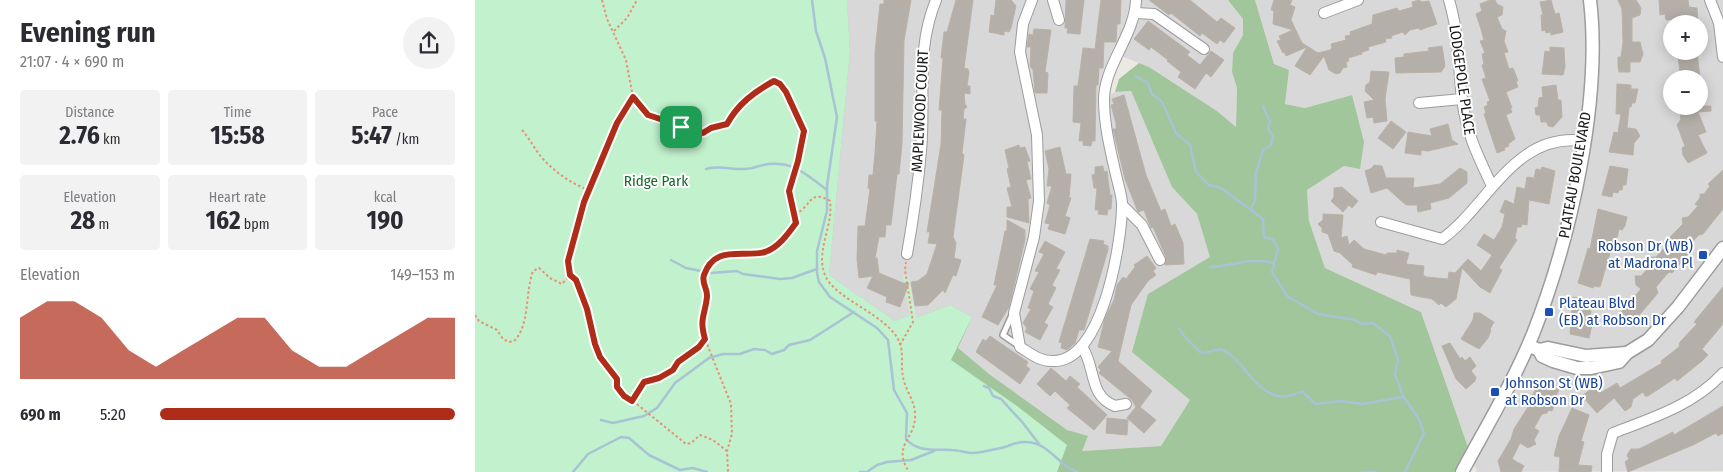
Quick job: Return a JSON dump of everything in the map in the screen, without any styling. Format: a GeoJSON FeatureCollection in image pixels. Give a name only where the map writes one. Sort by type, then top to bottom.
{"type":"FeatureCollection","features":[{"type":"Feature","properties":{"kind":"street","name":"MAPLEWOOD COURT"},"geometry":{"type":"LineString","coordinates":[[907,254],[921,150],[923,49],[927,24],[936,0]]}},
{"type":"Feature","properties":{"kind":"street"},"geometry":{"type":"LineString","coordinates":[[1032,0],[1023,24],[1020,52],[1037,135],[1039,202],[1034,236],[1014,313],[1021,347],[1035,357],[1051,361],[1065,358],[1082,347],[1091,334],[1116,267],[1123,206],[1108,142],[1104,99],[1111,72],[1136,12],[1136,0]]}},
{"type":"Feature","properties":{"kind":"street"},"geometry":{"type":"LineString","coordinates":[[1053,0],[1059,20]]}},
{"type":"Feature","properties":{"kind":"street"},"geometry":{"type":"LineString","coordinates":[[1324,13],[1358,0]]}},
{"type":"Feature","properties":{"kind":"street","name":"LODGEPOLE PLACE"},"geometry":{"type":"LineString","coordinates":[[1449,0],[1458,40],[1462,99],[1472,146],[1492,186]]}},
{"type":"Feature","properties":{"kind":"street","name":"PLATEAU BOULEVARD"},"geometry":{"type":"LineString","coordinates":[[1462,472],[1534,348],[1547,294],[1566,232],[1584,141],[1592,49],[1590,0]]}},
{"type":"Feature","properties":{"kind":"street"},"geometry":{"type":"LineString","coordinates":[[1710,0],[1719,23],[1723,57]]}},
{"type":"Feature","properties":{"kind":"street"},"geometry":{"type":"LineString","coordinates":[[1136,12],[1154,14],[1204,48]]}},
{"type":"Feature","properties":{"kind":"street"},"geometry":{"type":"LineString","coordinates":[[1419,103],[1462,99]]}},
{"type":"Feature","properties":{"kind":"street"},"geometry":{"type":"LineString","coordinates":[[1381,222],[1442,239],[1492,186],[1521,159],[1547,143],[1567,138],[1584,141]]}},
{"type":"Feature","properties":{"kind":"street"},"geometry":{"type":"LineString","coordinates":[[1123,206],[1142,225],[1160,260]]}},
{"type":"Feature","properties":{"kind":"street"},"geometry":{"type":"LineString","coordinates":[[1534,348],[1542,356],[1577,368],[1610,365],[1619,362],[1627,354],[1648,340],[1678,307],[1723,248]]}},
{"type":"Feature","properties":{"kind":"street"},"geometry":{"type":"LineString","coordinates":[[1082,347],[1089,356],[1091,374],[1101,396],[1115,406],[1126,404]]}},
{"type":"Feature","properties":{"kind":"street"},"geometry":{"type":"LineString","coordinates":[[1607,472],[1607,454],[1613,433],[1687,403],[1710,386],[1723,373]]}},
{"type":"Feature","properties":{"kind":"lane"},"geometry":{"type":"LineString","coordinates":[[1014,313],[1003,335],[1021,347]]}},
{"type":"Feature","properties":{"kind":"path"},"geometry":{"type":"LineString","coordinates":[[602,0],[607,19],[626,60],[633,97],[648,115],[703,133],[711,128],[727,124],[739,107],[762,88],[774,81],[780,84],[786,92],[804,131],[789,191],[790,203],[795,214],[796,223],[777,245],[765,252],[721,255],[712,263],[704,275],[703,282],[708,293],[702,326],[705,339],[713,354],[731,404],[733,434],[727,451],[728,472]]}},
{"type":"Feature","properties":{"kind":"path"},"geometry":{"type":"LineString","coordinates":[[614,31],[627,18],[637,0]]}},
{"type":"Feature","properties":{"kind":"path"},"geometry":{"type":"LineString","coordinates":[[633,97],[617,123],[589,190],[568,261],[570,275],[576,280],[587,309],[600,357],[617,379],[617,387],[621,392],[686,444],[691,443],[700,435],[705,435],[727,451]]}},
{"type":"Feature","properties":{"kind":"path"},"geometry":{"type":"LineString","coordinates":[[522,130],[542,158],[555,171],[573,183],[589,190]]}},
{"type":"Feature","properties":{"kind":"path"},"geometry":{"type":"LineString","coordinates":[[795,214],[800,213],[811,199],[824,197],[831,201],[821,257],[825,278],[886,325],[900,345],[902,376],[915,411],[914,428],[903,445],[902,458],[909,472]]}},
{"type":"Feature","properties":{"kind":"path"},"geometry":{"type":"LineString","coordinates":[[900,345],[913,322],[905,270],[907,254]]}},
{"type":"Feature","properties":{"kind":"path"},"geometry":{"type":"LineString","coordinates":[[475,315],[479,321],[497,330],[503,339],[509,342],[514,341],[523,330],[526,301],[533,271],[539,268],[550,278],[562,284],[570,275]]}},
{"type":"Feature","properties":{"kind":"path"},"geometry":{"type":"LineString","coordinates":[[632,401],[644,382],[659,378],[673,370],[678,362],[699,347],[705,339]]}},
{"type":"Feature","properties":{"kind":"shaded area"},"geometry":{"type":"Polygon","coordinates":[[[847,0],[1228,0],[1243,19],[1243,35],[1233,53],[1232,72],[1237,88],[1236,127],[1217,111],[1149,67],[1119,55],[1105,98],[1115,92],[1131,91],[1172,187],[1197,214],[1211,258],[1148,294],[1190,400],[1161,446],[1082,451],[951,360],[972,317],[950,305],[916,318],[908,275],[903,276],[910,315],[895,321],[829,275],[850,51],[847,0]]]}},
{"type":"Feature","properties":{"kind":"shaded area"},"geometry":{"type":"Polygon","coordinates":[[[1255,0],[1723,0],[1723,471],[1477,472],[1421,312],[1325,268],[1309,221],[1307,190],[1344,166],[1360,168],[1352,95],[1305,108],[1285,104],[1289,70],[1274,64],[1255,0]]]}},
{"type":"Feature","properties":{"kind":"green space","name":"Ridge Park"},"geometry":{"type":"Polygon","coordinates":[[[475,0],[847,0],[850,51],[829,275],[895,321],[910,315],[916,318],[950,305],[972,317],[958,348],[989,374],[1067,430],[1088,436],[1082,451],[1161,446],[1190,400],[1132,352],[1148,294],[1210,257],[1197,214],[1172,187],[1131,91],[1115,92],[1119,79],[1139,63],[1149,67],[1217,111],[1236,127],[1237,88],[1232,72],[1233,53],[1243,35],[1243,19],[1228,0],[1255,0],[1274,64],[1289,70],[1285,104],[1305,108],[1352,95],[1364,142],[1360,169],[1344,166],[1307,190],[1309,221],[1325,268],[1421,312],[1468,447],[1454,472],[475,472],[475,0]]]}},
{"type":"Feature","properties":{"kind":"green space","name":"Ridge Park"},"geometry":{"type":"Polygon","coordinates":[[[475,0],[847,0],[850,51],[829,275],[895,321],[910,315],[903,275],[908,275],[916,318],[950,305],[972,317],[951,360],[1017,406],[1067,445],[1057,472],[475,472],[475,0]]]}},
{"type":"Feature","properties":{"kind":"building"},"geometry":{"type":"Polygon","coordinates":[[[884,0],[911,0],[904,41],[902,144],[899,174],[897,174],[891,225],[886,225],[885,237],[879,237],[875,258],[877,258],[879,273],[903,283],[909,283],[900,307],[886,302],[887,297],[867,288],[873,276],[859,278],[857,259],[858,226],[865,226],[870,189],[868,188],[869,175],[873,175],[877,121],[875,121],[875,52],[880,4],[884,4],[884,0]]]}},
{"type":"Feature","properties":{"kind":"building"},"geometry":{"type":"Polygon","coordinates":[[[956,0],[973,0],[964,68],[968,69],[969,72],[967,86],[970,86],[970,94],[964,93],[967,107],[964,109],[963,119],[966,119],[962,153],[964,155],[953,237],[956,243],[954,258],[961,260],[956,276],[953,275],[945,293],[943,290],[928,305],[915,306],[911,282],[918,281],[927,274],[937,244],[928,243],[930,232],[927,232],[941,144],[942,110],[939,110],[944,32],[947,32],[956,0]]]}},
{"type":"Feature","properties":{"kind":"building"},"geometry":{"type":"Polygon","coordinates":[[[996,0],[1011,0],[1016,6],[1011,28],[1009,32],[1004,31],[1004,35],[989,32],[991,15],[994,16],[996,0]]]}},
{"type":"Feature","properties":{"kind":"building"},"geometry":{"type":"Polygon","coordinates":[[[1066,0],[1084,0],[1080,34],[1067,33],[1068,28],[1065,28],[1066,0]]]}},
{"type":"Feature","properties":{"kind":"building"},"geometry":{"type":"Polygon","coordinates":[[[1101,0],[1121,0],[1120,24],[1117,24],[1116,42],[1104,42],[1103,68],[1099,68],[1098,85],[1096,85],[1095,141],[1092,141],[1091,146],[1083,145],[1083,141],[1079,141],[1081,123],[1073,122],[1074,86],[1078,86],[1083,48],[1095,49],[1101,0]]]}},
{"type":"Feature","properties":{"kind":"building"},"geometry":{"type":"Polygon","coordinates":[[[1149,0],[1190,0],[1217,22],[1221,18],[1235,28],[1224,43],[1220,40],[1217,44],[1202,33],[1200,36],[1171,13],[1169,15],[1149,0]]]}},
{"type":"Feature","properties":{"kind":"building"},"geometry":{"type":"Polygon","coordinates":[[[1274,0],[1292,0],[1290,5],[1295,7],[1291,20],[1302,43],[1318,53],[1330,50],[1332,48],[1331,44],[1346,40],[1345,36],[1351,35],[1350,32],[1372,24],[1373,15],[1397,8],[1399,11],[1413,7],[1412,2],[1419,0],[1422,2],[1429,1],[1437,24],[1420,30],[1419,28],[1410,30],[1405,35],[1403,32],[1391,36],[1392,38],[1385,39],[1386,42],[1368,47],[1369,50],[1362,52],[1362,54],[1348,58],[1349,61],[1346,62],[1347,67],[1343,68],[1340,73],[1336,74],[1329,70],[1324,56],[1310,75],[1295,66],[1307,47],[1286,56],[1277,41],[1281,40],[1279,36],[1293,30],[1273,24],[1274,11],[1271,10],[1274,0]]]}},
{"type":"Feature","properties":{"kind":"building"},"geometry":{"type":"Polygon","coordinates":[[[1495,0],[1497,4],[1503,7],[1502,15],[1497,17],[1502,29],[1506,31],[1504,41],[1508,52],[1504,53],[1509,69],[1513,68],[1518,81],[1516,81],[1518,87],[1506,92],[1512,112],[1506,115],[1515,139],[1508,144],[1509,146],[1504,148],[1505,150],[1497,153],[1484,114],[1486,113],[1484,107],[1490,101],[1482,79],[1486,78],[1482,65],[1484,64],[1482,54],[1485,53],[1480,41],[1484,40],[1476,14],[1482,11],[1480,4],[1495,0]]]}},
{"type":"Feature","properties":{"kind":"building"},"geometry":{"type":"Polygon","coordinates":[[[1551,0],[1555,14],[1559,13],[1563,32],[1551,35],[1551,32],[1546,33],[1545,30],[1542,31],[1541,15],[1543,15],[1540,2],[1551,0]]]}},
{"type":"Feature","properties":{"kind":"building"},"geometry":{"type":"Polygon","coordinates":[[[1618,0],[1636,0],[1641,8],[1640,15],[1632,18],[1632,42],[1640,42],[1643,54],[1640,62],[1630,62],[1630,72],[1619,72],[1618,67],[1618,57],[1621,57],[1623,42],[1622,9],[1618,0]]]}},
{"type":"Feature","properties":{"kind":"building"},"geometry":{"type":"Polygon","coordinates":[[[1659,0],[1688,0],[1689,7],[1697,8],[1697,15],[1660,15],[1659,0]]]}},
{"type":"Feature","properties":{"kind":"building"},"geometry":{"type":"Polygon","coordinates":[[[1148,21],[1190,52],[1187,55],[1200,65],[1211,51],[1224,60],[1211,77],[1206,73],[1195,89],[1178,77],[1181,72],[1168,60],[1151,47],[1149,50],[1134,39],[1148,21]]]}},
{"type":"Feature","properties":{"kind":"building"},"geometry":{"type":"Polygon","coordinates":[[[1034,29],[1051,30],[1045,72],[1048,73],[1047,93],[1035,93],[1033,70],[1030,66],[1031,47],[1027,47],[1029,34],[1033,35],[1034,29]]]}},
{"type":"Feature","properties":{"kind":"building"},"geometry":{"type":"Polygon","coordinates":[[[1442,46],[1445,66],[1441,72],[1396,73],[1395,58],[1404,57],[1404,54],[1429,51],[1428,48],[1442,46]]]}},
{"type":"Feature","properties":{"kind":"building"},"geometry":{"type":"Polygon","coordinates":[[[1550,47],[1564,48],[1565,67],[1563,75],[1542,74],[1545,51],[1550,52],[1550,47]]]}},
{"type":"Feature","properties":{"kind":"building"},"geometry":{"type":"Polygon","coordinates":[[[1678,60],[1698,60],[1699,70],[1680,70],[1678,60]]]}},
{"type":"Feature","properties":{"kind":"building"},"geometry":{"type":"Polygon","coordinates":[[[1371,71],[1389,72],[1385,99],[1387,121],[1374,123],[1373,117],[1367,118],[1364,102],[1374,100],[1365,91],[1366,85],[1370,82],[1371,71]]]}},
{"type":"Feature","properties":{"kind":"building"},"geometry":{"type":"Polygon","coordinates":[[[1617,84],[1631,85],[1631,89],[1638,89],[1635,103],[1632,103],[1631,107],[1629,107],[1627,128],[1636,129],[1640,136],[1634,143],[1633,155],[1609,152],[1614,132],[1618,133],[1621,114],[1616,114],[1617,84]]]}},
{"type":"Feature","properties":{"kind":"building"},"geometry":{"type":"Polygon","coordinates":[[[1556,85],[1558,100],[1561,100],[1562,117],[1553,127],[1548,126],[1547,122],[1541,122],[1540,115],[1536,115],[1535,108],[1538,107],[1539,98],[1543,97],[1542,87],[1556,85]]]}},
{"type":"Feature","properties":{"kind":"building"},"geometry":{"type":"Polygon","coordinates":[[[1124,95],[1146,175],[1161,211],[1165,209],[1171,226],[1175,224],[1183,243],[1184,264],[1165,265],[1166,257],[1153,227],[1151,228],[1144,210],[1138,212],[1125,179],[1113,129],[1116,129],[1116,123],[1111,105],[1114,104],[1112,99],[1124,95]]]}},
{"type":"Feature","properties":{"kind":"building"},"geometry":{"type":"Polygon","coordinates":[[[1680,115],[1699,115],[1706,132],[1698,135],[1707,153],[1688,163],[1683,155],[1682,148],[1685,146],[1677,125],[1681,119],[1680,115]]]}},
{"type":"Feature","properties":{"kind":"building"},"geometry":{"type":"Polygon","coordinates":[[[1391,121],[1406,132],[1393,149],[1378,138],[1391,121]]]}},
{"type":"Feature","properties":{"kind":"building"},"geometry":{"type":"Polygon","coordinates":[[[1448,124],[1452,140],[1458,144],[1428,151],[1421,150],[1421,155],[1405,153],[1408,132],[1432,136],[1430,129],[1448,124]]]}},
{"type":"Feature","properties":{"kind":"building"},"geometry":{"type":"Polygon","coordinates":[[[1019,145],[1020,148],[1025,147],[1030,161],[1027,162],[1031,179],[1026,180],[1031,198],[1028,199],[1029,223],[1007,217],[1007,207],[1012,207],[1007,188],[1011,187],[1005,150],[1019,145]]]}},
{"type":"Feature","properties":{"kind":"building"},"geometry":{"type":"Polygon","coordinates":[[[1060,147],[1066,174],[1071,174],[1069,198],[1071,198],[1065,216],[1070,218],[1065,234],[1048,229],[1050,224],[1045,223],[1050,205],[1047,203],[1052,186],[1047,186],[1049,169],[1045,151],[1060,147]]]}},
{"type":"Feature","properties":{"kind":"building"},"geometry":{"type":"Polygon","coordinates":[[[1374,165],[1382,166],[1386,178],[1414,178],[1413,188],[1440,184],[1460,168],[1467,172],[1467,183],[1449,198],[1430,203],[1431,209],[1418,212],[1417,205],[1406,205],[1387,188],[1371,193],[1365,171],[1374,165]]]}},
{"type":"Feature","properties":{"kind":"building"},"geometry":{"type":"Polygon","coordinates":[[[1103,166],[1104,172],[1107,171],[1110,195],[1112,195],[1111,209],[1108,209],[1107,215],[1098,214],[1099,210],[1095,210],[1097,188],[1094,188],[1092,175],[1095,174],[1095,167],[1103,166]]]}},
{"type":"Feature","properties":{"kind":"building"},"geometry":{"type":"Polygon","coordinates":[[[1610,166],[1628,169],[1626,185],[1623,185],[1622,190],[1619,190],[1618,193],[1613,192],[1612,197],[1602,195],[1610,166]]]}},
{"type":"Feature","properties":{"kind":"building"},"geometry":{"type":"Polygon","coordinates":[[[1542,167],[1555,171],[1549,204],[1529,200],[1527,225],[1522,224],[1521,227],[1517,227],[1515,238],[1517,240],[1500,266],[1499,268],[1502,270],[1490,293],[1480,287],[1462,268],[1456,299],[1446,307],[1441,303],[1439,305],[1432,299],[1411,295],[1410,279],[1377,272],[1376,275],[1352,267],[1353,265],[1340,253],[1334,251],[1328,234],[1322,232],[1322,228],[1318,224],[1323,220],[1323,214],[1343,215],[1341,238],[1347,236],[1349,245],[1354,240],[1364,249],[1386,255],[1387,253],[1397,253],[1397,250],[1409,253],[1406,264],[1424,266],[1423,275],[1426,277],[1448,279],[1449,272],[1455,273],[1468,259],[1481,271],[1492,255],[1477,245],[1484,234],[1494,240],[1502,227],[1505,214],[1500,212],[1505,200],[1514,204],[1517,187],[1525,189],[1527,177],[1534,178],[1536,169],[1541,170],[1542,167]]]}},
{"type":"Feature","properties":{"kind":"building"},"geometry":{"type":"Polygon","coordinates":[[[1723,170],[1723,209],[1703,234],[1699,235],[1685,250],[1688,254],[1672,273],[1667,274],[1656,287],[1658,293],[1635,320],[1634,318],[1627,326],[1617,317],[1641,289],[1636,285],[1635,276],[1641,276],[1651,265],[1651,257],[1656,257],[1666,246],[1664,243],[1683,224],[1682,218],[1688,217],[1698,206],[1695,204],[1700,198],[1700,194],[1704,194],[1710,186],[1708,184],[1723,170]]]}},
{"type":"Feature","properties":{"kind":"building"},"geometry":{"type":"Polygon","coordinates":[[[1342,187],[1358,201],[1352,208],[1349,205],[1343,212],[1331,201],[1334,197],[1334,188],[1342,187]]]}},
{"type":"Feature","properties":{"kind":"building"},"geometry":{"type":"Polygon","coordinates":[[[1598,209],[1627,217],[1625,226],[1622,230],[1619,229],[1616,243],[1613,243],[1600,287],[1594,286],[1593,288],[1578,283],[1588,248],[1590,249],[1598,209]]]}},
{"type":"Feature","properties":{"kind":"building"},"geometry":{"type":"Polygon","coordinates":[[[1007,220],[1025,230],[1025,240],[1009,307],[998,325],[982,317],[997,285],[994,285],[1005,231],[1007,231],[1007,220]]]}},
{"type":"Feature","properties":{"kind":"building"},"geometry":{"type":"Polygon","coordinates":[[[1090,239],[1104,241],[1103,244],[1108,246],[1108,250],[1084,330],[1079,330],[1075,343],[1067,350],[1061,348],[1062,343],[1059,342],[1090,239]]]}},
{"type":"Feature","properties":{"kind":"building"},"geometry":{"type":"Polygon","coordinates":[[[1045,241],[1065,252],[1056,269],[1060,270],[1052,285],[1056,288],[1048,304],[1053,307],[1044,323],[1048,325],[1040,340],[1025,332],[1027,328],[1023,323],[1031,309],[1028,308],[1034,291],[1030,289],[1039,272],[1035,271],[1044,254],[1039,252],[1045,241]]]}},
{"type":"Feature","properties":{"kind":"building"},"geometry":{"type":"Polygon","coordinates":[[[1147,256],[1156,268],[1153,271],[1156,275],[1148,281],[1131,305],[1118,361],[1152,391],[1140,407],[1156,420],[1144,433],[1127,418],[1136,407],[1132,400],[1099,373],[1101,370],[1098,367],[1112,351],[1098,347],[1105,318],[1114,300],[1117,285],[1123,277],[1126,279],[1135,267],[1134,265],[1147,256]]]}},
{"type":"Feature","properties":{"kind":"building"},"geometry":{"type":"Polygon","coordinates":[[[1723,287],[1723,324],[1702,349],[1708,355],[1677,381],[1675,378],[1648,396],[1645,396],[1643,392],[1633,399],[1631,407],[1625,411],[1614,398],[1597,413],[1582,396],[1591,389],[1593,391],[1598,387],[1602,392],[1617,383],[1620,388],[1662,363],[1661,361],[1679,347],[1680,342],[1697,324],[1694,322],[1723,287]]]}},
{"type":"Feature","properties":{"kind":"building"},"geometry":{"type":"Polygon","coordinates":[[[1573,297],[1585,299],[1584,306],[1591,311],[1590,318],[1593,320],[1589,338],[1570,334],[1573,297]]]}},
{"type":"Feature","properties":{"kind":"building"},"geometry":{"type":"Polygon","coordinates":[[[1474,313],[1480,313],[1494,322],[1488,338],[1479,349],[1461,339],[1473,320],[1474,313]]]}},
{"type":"Feature","properties":{"kind":"building"},"geometry":{"type":"Polygon","coordinates":[[[990,336],[1028,362],[1026,366],[1030,369],[1020,384],[976,352],[983,339],[986,341],[990,336]]]}},
{"type":"Feature","properties":{"kind":"building"},"geometry":{"type":"Polygon","coordinates":[[[1450,343],[1460,359],[1462,357],[1465,361],[1470,357],[1476,366],[1471,371],[1476,377],[1475,381],[1466,389],[1456,379],[1442,346],[1450,343]]]}},
{"type":"Feature","properties":{"kind":"building"},"geometry":{"type":"Polygon","coordinates":[[[1051,368],[1066,381],[1070,376],[1080,384],[1077,387],[1107,415],[1094,430],[1067,408],[1070,405],[1055,391],[1050,396],[1037,384],[1051,368]]]}},
{"type":"Feature","properties":{"kind":"building"},"geometry":{"type":"Polygon","coordinates":[[[1547,380],[1556,385],[1555,388],[1559,390],[1553,401],[1556,402],[1552,411],[1549,410],[1547,413],[1542,414],[1534,428],[1539,431],[1534,440],[1536,444],[1528,448],[1520,443],[1512,459],[1524,466],[1521,472],[1501,472],[1498,461],[1511,439],[1514,429],[1528,407],[1526,405],[1541,381],[1546,383],[1547,380]]]}},
{"type":"Feature","properties":{"kind":"building"},"geometry":{"type":"Polygon","coordinates":[[[1723,406],[1723,433],[1718,436],[1716,433],[1693,445],[1628,472],[1625,462],[1629,459],[1627,455],[1631,449],[1639,449],[1673,432],[1674,435],[1723,406]]]}},
{"type":"Feature","properties":{"kind":"building"},"geometry":{"type":"Polygon","coordinates":[[[1572,408],[1589,415],[1581,441],[1584,442],[1578,465],[1592,466],[1591,472],[1559,472],[1560,457],[1554,456],[1559,436],[1572,408]]]}},
{"type":"Feature","properties":{"kind":"building"},"geometry":{"type":"Polygon","coordinates":[[[1107,418],[1128,420],[1127,435],[1106,433],[1107,418]]]}},
{"type":"Feature","properties":{"kind":"waterway"},"geometry":{"type":"LineString","coordinates":[[812,0],[816,31],[825,58],[837,117],[827,186],[827,211],[817,251],[817,273],[819,282],[830,297],[877,328],[888,340],[894,390],[907,413],[906,439],[922,448],[971,453],[994,450],[1020,442],[1035,443],[1047,450],[1070,469],[1077,472]]}},
{"type":"Feature","properties":{"kind":"waterway"},"geometry":{"type":"LineString","coordinates":[[1136,76],[1148,83],[1152,94],[1162,102],[1176,133],[1190,145],[1196,172],[1209,185],[1221,188],[1263,219],[1264,237],[1274,240],[1278,249],[1272,272],[1287,296],[1318,314],[1355,320],[1361,324],[1373,323],[1390,336],[1398,360],[1395,374],[1403,396],[1419,419],[1424,433],[1405,472]]}},
{"type":"Feature","properties":{"kind":"waterway"},"geometry":{"type":"LineString","coordinates":[[1251,209],[1255,201],[1256,173],[1263,150],[1271,145],[1273,136],[1268,129],[1270,122],[1263,106]]}},
{"type":"Feature","properties":{"kind":"waterway"},"geometry":{"type":"LineString","coordinates":[[706,169],[716,167],[748,169],[768,164],[787,165],[801,171],[827,190]]}},
{"type":"Feature","properties":{"kind":"waterway"},"geometry":{"type":"LineString","coordinates":[[671,260],[686,268],[711,273],[737,271],[743,274],[780,279],[792,278],[817,269]]}},
{"type":"Feature","properties":{"kind":"waterway"},"geometry":{"type":"LineString","coordinates":[[1210,267],[1250,261],[1274,263]]}},
{"type":"Feature","properties":{"kind":"waterway"},"geometry":{"type":"LineString","coordinates":[[601,420],[613,423],[644,416],[657,408],[675,383],[709,358],[723,354],[740,354],[754,349],[765,350],[772,354],[784,350],[789,345],[810,340],[854,312]]}},
{"type":"Feature","properties":{"kind":"waterway"},"geometry":{"type":"LineString","coordinates":[[1179,328],[1184,336],[1201,353],[1218,349],[1223,350],[1231,355],[1260,387],[1278,396],[1288,396],[1303,392],[1316,404],[1341,401],[1362,404],[1403,397]]}},
{"type":"Feature","properties":{"kind":"waterway"},"geometry":{"type":"LineString","coordinates":[[984,386],[989,388],[993,396],[1001,399],[1039,444]]}},
{"type":"Feature","properties":{"kind":"waterway"},"geometry":{"type":"LineString","coordinates":[[573,472],[588,454],[621,437],[629,438],[649,455],[680,470],[693,468],[707,472]]}},
{"type":"Feature","properties":{"kind":"waterway"},"geometry":{"type":"LineString","coordinates":[[860,472],[867,472],[877,465],[887,462],[911,460],[934,451]]}},
{"type":"Feature","properties":{"kind":"waterway"},"geometry":{"type":"LineString","coordinates":[[1362,472],[1376,472]]}},
{"type":"Feature","properties":{"kind":"place","name":"Robson Dr (WB) at Madrona Pl"},"geometry":{"type":"Point","coordinates":[1703,255]}},
{"type":"Feature","properties":{"kind":"place","name":"Plateau Blvd (EB) at Robson Dr"},"geometry":{"type":"Point","coordinates":[1549,312]}},
{"type":"Feature","properties":{"kind":"place","name":"Johnson St (WB) at Robson Dr"},"geometry":{"type":"Point","coordinates":[1495,392]}},
{"type":"Feature","properties":{"kind":"route"},"geometry":{"type":"LineString","coordinates":[[774,81],[780,84],[786,92],[804,131],[789,191],[790,203],[795,214],[796,223],[777,245],[765,252],[734,252],[721,255],[712,263],[704,275],[703,282],[708,293],[703,312],[702,326],[705,339],[699,347],[678,362],[673,370],[659,378],[644,382],[632,401],[624,396],[617,387],[617,379],[600,357],[587,309],[576,280],[570,275],[568,261],[584,202],[602,156],[617,123],[633,97],[648,115],[681,127],[703,133],[711,128],[727,124],[733,112],[749,96],[774,81]]}}]}
